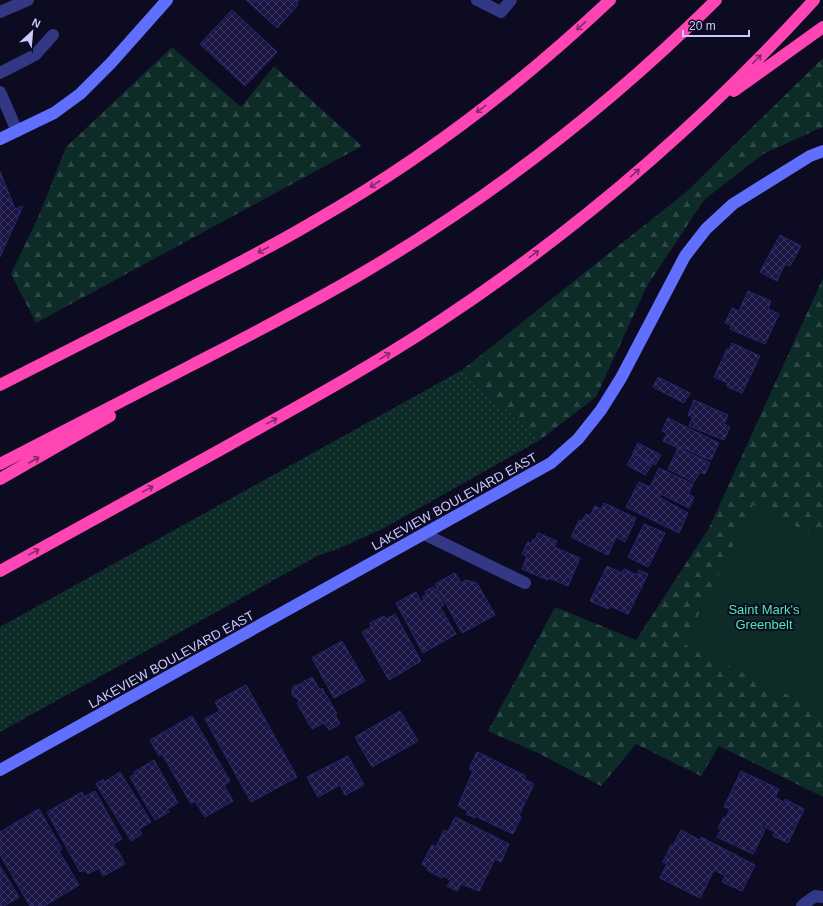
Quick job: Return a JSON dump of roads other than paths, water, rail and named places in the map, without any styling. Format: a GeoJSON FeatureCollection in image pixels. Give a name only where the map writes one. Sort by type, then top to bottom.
{"type":"FeatureCollection","features":[{"type":"Feature","properties":{"kind":"highway"},"geometry":{"type":"LineString","coordinates":[[0,385],[268,248],[359,194],[410,161],[488,104],[558,47],[610,0]]}},
{"type":"Feature","properties":{"kind":"highway"},"geometry":{"type":"LineString","coordinates":[[0,464],[292,314],[367,271],[441,224],[476,200],[597,108],[672,42],[716,0]]}},
{"type":"Feature","properties":{"kind":"highway"},"geometry":{"type":"LineString","coordinates":[[0,571],[346,379],[437,322],[503,278],[562,234],[601,202],[699,116],[768,49],[814,0]]}},
{"type":"Feature","properties":{"kind":"highway"},"geometry":{"type":"LineString","coordinates":[[699,116],[823,27]]}},
{"type":"Feature","properties":{"kind":"highway"},"geometry":{"type":"LineString","coordinates":[[0,479],[253,334]]}},
{"type":"Feature","properties":{"kind":"street"},"geometry":{"type":"LineString","coordinates":[[0,12],[28,0]]}},
{"type":"Feature","properties":{"kind":"street"},"geometry":{"type":"LineString","coordinates":[[0,138],[54,113],[80,94],[111,63],[167,0]]}},
{"type":"Feature","properties":{"kind":"street"},"geometry":{"type":"LineString","coordinates":[[477,0],[501,12],[511,0]]}},
{"type":"Feature","properties":{"kind":"street"},"geometry":{"type":"LineString","coordinates":[[0,73],[35,55],[53,35]]}},
{"type":"Feature","properties":{"kind":"street"},"geometry":{"type":"LineString","coordinates":[[0,92],[17,131]]}},
{"type":"Feature","properties":{"kind":"street","name":"LAKEVIEW BOULEVARD EAST"},"geometry":{"type":"LineString","coordinates":[[0,770],[551,463],[578,439],[601,410],[622,378],[685,256],[706,229],[733,204],[810,156],[823,151]]}},
{"type":"Feature","properties":{"kind":"street"},"geometry":{"type":"LineString","coordinates":[[424,534],[525,583]]}},
{"type":"Feature","properties":{"kind":"street"},"geometry":{"type":"LineString","coordinates":[[802,906],[819,897]]}},
{"type":"Feature","properties":{"kind":"park label","name":"Saint Mark's Greenbelt"},"geometry":{"type":"Point","coordinates":[764,616]}}]}
